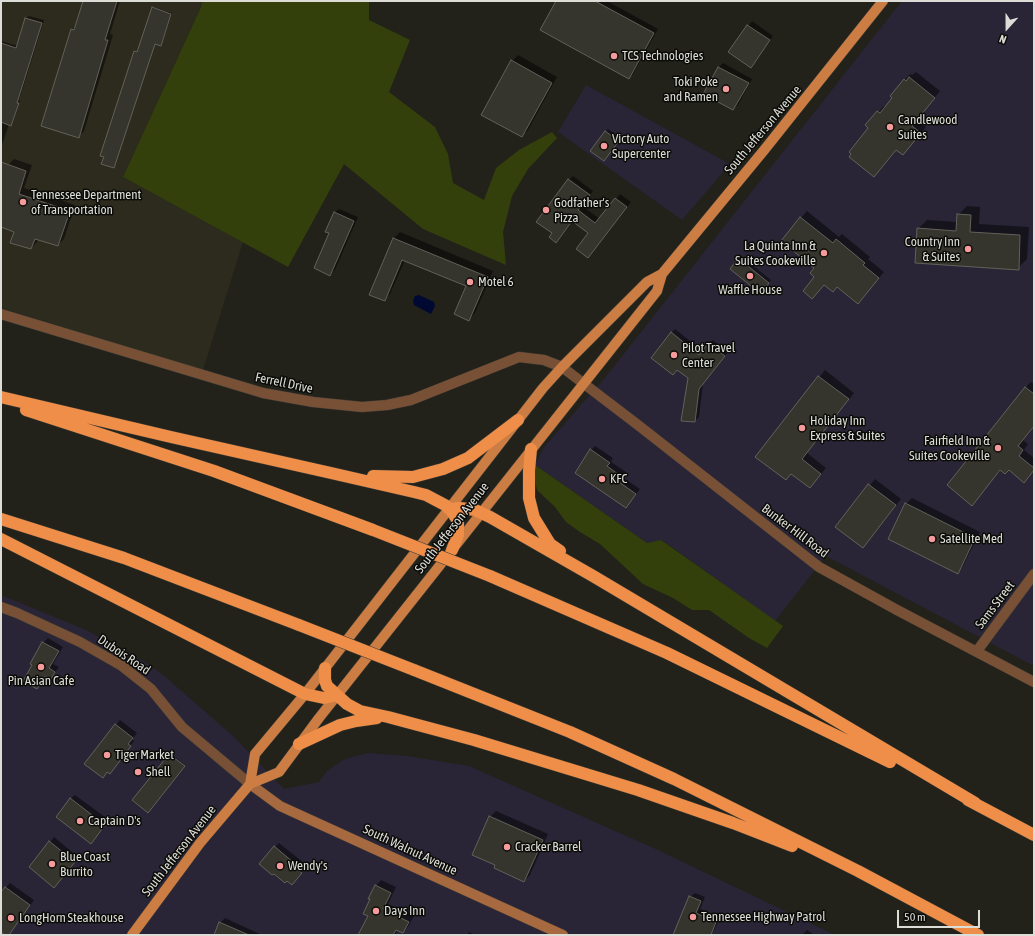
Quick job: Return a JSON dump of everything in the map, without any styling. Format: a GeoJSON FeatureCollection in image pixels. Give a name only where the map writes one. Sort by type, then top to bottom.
{"type":"FeatureCollection","features":[{"type":"Feature","properties":{"kind":"highway"},"geometry":{"type":"LineString","coordinates":[[1,397],[171,437],[331,472],[414,492],[435,499],[449,509],[458,522],[458,534],[452,550]]}},
{"type":"Feature","properties":{"kind":"highway"},"geometry":{"type":"LineString","coordinates":[[1,402],[214,470],[490,576],[667,653],[975,803]]}},
{"type":"Feature","properties":{"kind":"highway"},"geometry":{"type":"LineString","coordinates":[[331,472],[381,477],[413,477],[443,469],[468,458],[518,420]]}},
{"type":"Feature","properties":{"kind":"highway"},"geometry":{"type":"LineString","coordinates":[[531,449],[529,498],[534,518],[550,544],[593,576]]}},
{"type":"Feature","properties":{"kind":"highway"},"geometry":{"type":"LineString","coordinates":[[449,509],[468,508],[481,512],[593,576],[975,803],[1034,835]]}},
{"type":"Feature","properties":{"kind":"highway"},"geometry":{"type":"LineString","coordinates":[[1,519],[124,558],[300,625],[570,732],[674,779],[858,871],[978,935]]}},
{"type":"Feature","properties":{"kind":"highway"},"geometry":{"type":"LineString","coordinates":[[1,539],[305,694],[324,698],[337,695]]}},
{"type":"Feature","properties":{"kind":"highway"},"geometry":{"type":"LineString","coordinates":[[325,668],[325,680],[328,686],[354,709],[474,740],[638,790],[733,823],[858,871]]}},
{"type":"Feature","properties":{"kind":"highway"},"geometry":{"type":"LineString","coordinates":[[300,744],[340,725],[356,721],[388,717]]}},
{"type":"Feature","properties":{"kind":"main road","name":"South Jefferson Avenue"},"geometry":{"type":"LineString","coordinates":[[250,784],[255,754],[305,694],[543,388],[647,282],[662,274],[808,96],[883,1]]}},
{"type":"Feature","properties":{"kind":"main road","name":"South Jefferson Avenue"},"geometry":{"type":"LineString","coordinates":[[132,935],[200,843],[250,784],[279,772],[337,695],[481,512],[657,292],[662,274]]}},
{"type":"Feature","properties":{"kind":"street","name":"Ferrell Drive"},"geometry":{"type":"LineString","coordinates":[[1,314],[263,393],[312,402],[362,407],[387,405],[412,400],[520,356],[544,360],[562,367]]}},
{"type":"Feature","properties":{"kind":"street","name":"Bunker Hill Road"},"geometry":{"type":"LineString","coordinates":[[562,367],[819,567],[1034,682]]}},
{"type":"Feature","properties":{"kind":"street","name":"Sams Street"},"geometry":{"type":"LineString","coordinates":[[977,651],[1034,574]]}},
{"type":"Feature","properties":{"kind":"street","name":"Dubois Road"},"geometry":{"type":"LineString","coordinates":[[1,607],[80,642],[122,666],[151,689],[182,727],[250,784]]}},
{"type":"Feature","properties":{"kind":"street","name":"South Walnut Avenue"},"geometry":{"type":"LineString","coordinates":[[250,784],[280,806],[563,935]]}},
{"type":"Feature","properties":{"kind":"shaded area"},"geometry":{"type":"Polygon","coordinates":[[[1,1],[202,1],[201,7],[123,177],[243,242],[203,370],[1,308],[1,1]]]}},
{"type":"Feature","properties":{"kind":"shaded area"},"geometry":{"type":"Polygon","coordinates":[[[902,1],[1034,1],[1034,666],[826,556],[775,621],[662,540],[647,543],[535,465],[544,447],[604,379],[902,1]]]}},
{"type":"Feature","properties":{"kind":"shaded area"},"geometry":{"type":"Polygon","coordinates":[[[586,85],[730,164],[682,220],[558,132],[586,85]]]}},
{"type":"Feature","properties":{"kind":"shaded area"},"geometry":{"type":"Polygon","coordinates":[[[1,595],[86,630],[145,662],[162,674],[233,736],[284,789],[319,782],[327,771],[343,760],[368,753],[407,756],[469,766],[660,851],[835,935],[1,935],[1,595]]]}},
{"type":"Feature","properties":{"kind":"green space"},"geometry":{"type":"Polygon","coordinates":[[[202,1],[369,1],[369,20],[410,40],[389,92],[435,127],[448,154],[453,183],[484,200],[496,168],[519,150],[552,132],[557,138],[528,169],[512,196],[503,232],[506,265],[423,229],[344,164],[288,267],[123,177],[201,7],[202,1]]]}},
{"type":"Feature","properties":{"kind":"green space"},"geometry":{"type":"Polygon","coordinates":[[[535,465],[647,543],[661,540],[783,626],[767,648],[749,638],[709,610],[692,610],[673,598],[643,584],[600,544],[566,522],[555,507],[537,490],[535,481],[535,465]]]}},
{"type":"Feature","properties":{"kind":"water"},"geometry":{"type":"Polygon","coordinates":[[[419,295],[434,302],[435,306],[431,314],[414,305],[413,301],[415,296],[419,295]]]}},
{"type":"Feature","properties":{"kind":"building"},"geometry":{"type":"Polygon","coordinates":[[[83,1],[117,1],[105,40],[108,40],[79,138],[41,126],[71,29],[74,30],[83,1]]]}},
{"type":"Feature","properties":{"kind":"building","name":"TCS Technologies"},"geometry":{"type":"Polygon","coordinates":[[[556,1],[595,1],[654,33],[629,79],[540,30],[556,1]]]}},
{"type":"Feature","properties":{"kind":"building"},"geometry":{"type":"Polygon","coordinates":[[[152,7],[171,14],[161,46],[155,44],[114,168],[101,164],[104,157],[100,156],[134,51],[137,52],[152,7]]]}},
{"type":"Feature","properties":{"kind":"building"},"geometry":{"type":"Polygon","coordinates":[[[25,18],[42,23],[11,126],[1,122],[1,43],[16,48],[25,18]]]}},
{"type":"Feature","properties":{"kind":"building"},"geometry":{"type":"Polygon","coordinates":[[[747,25],[770,40],[751,68],[728,52],[747,25]]]}},
{"type":"Feature","properties":{"kind":"building"},"geometry":{"type":"Polygon","coordinates":[[[511,60],[552,83],[522,137],[481,115],[511,60]]]}},
{"type":"Feature","properties":{"kind":"building","name":"Toki Poke and Ramen"},"geometry":{"type":"Polygon","coordinates":[[[718,67],[749,83],[733,110],[703,94],[718,67]]]}},
{"type":"Feature","properties":{"kind":"building","name":"Candlewood Suites"},"geometry":{"type":"Polygon","coordinates":[[[909,77],[935,98],[912,126],[921,133],[903,155],[896,150],[874,177],[849,157],[851,154],[849,152],[868,128],[865,125],[877,111],[880,113],[892,98],[890,96],[904,79],[906,81],[909,77]]]}},
{"type":"Feature","properties":{"kind":"building","name":"Victory Auto Supercenter"},"geometry":{"type":"Polygon","coordinates":[[[605,131],[619,141],[604,161],[590,151],[605,131]]]}},
{"type":"Feature","properties":{"kind":"building","name":"Tennessee Department of Transportation"},"geometry":{"type":"Polygon","coordinates":[[[1,162],[26,171],[19,194],[70,211],[58,246],[35,239],[31,249],[10,243],[14,232],[1,227],[1,162]]]}},
{"type":"Feature","properties":{"kind":"building"},"geometry":{"type":"Polygon","coordinates":[[[568,179],[590,195],[578,210],[595,223],[615,198],[627,207],[588,258],[576,249],[588,233],[572,221],[556,243],[549,237],[552,233],[536,222],[568,179]]]}},
{"type":"Feature","properties":{"kind":"building"},"geometry":{"type":"Polygon","coordinates":[[[334,212],[354,221],[330,276],[314,268],[329,233],[325,232],[334,212]]]}},
{"type":"Feature","properties":{"kind":"building","name":"Country Inn & Suites"},"geometry":{"type":"Polygon","coordinates":[[[957,214],[971,215],[970,232],[1020,235],[1019,270],[915,263],[917,228],[956,231],[957,214]]]}},
{"type":"Feature","properties":{"kind":"building","name":"La Quinta Inn & Suites Cookeville"},"geometry":{"type":"Polygon","coordinates":[[[800,217],[833,243],[836,239],[865,263],[863,265],[879,278],[858,304],[837,287],[833,292],[824,285],[812,299],[803,291],[814,277],[810,273],[814,268],[781,241],[800,217]]]}},
{"type":"Feature","properties":{"kind":"building","name":"Motel 6"},"geometry":{"type":"Polygon","coordinates":[[[393,238],[488,277],[469,321],[454,314],[466,286],[402,260],[385,301],[369,295],[393,238]]]}},
{"type":"Feature","properties":{"kind":"building","name":"Waffle House"},"geometry":{"type":"Polygon","coordinates":[[[738,258],[769,283],[761,294],[730,269],[738,258]]]}},
{"type":"Feature","properties":{"kind":"building"},"geometry":{"type":"Polygon","coordinates":[[[671,332],[699,355],[708,343],[725,356],[699,389],[695,422],[681,421],[688,378],[677,370],[673,375],[651,358],[671,332]]]}},
{"type":"Feature","properties":{"kind":"building","name":"Holiday Inn Express & Suites"},"geometry":{"type":"Polygon","coordinates":[[[818,376],[849,399],[802,459],[821,474],[810,488],[791,474],[786,480],[755,457],[818,376]]]}},
{"type":"Feature","properties":{"kind":"building","name":"Fairfield Inn & Suites Cookeville"},"geometry":{"type":"Polygon","coordinates":[[[1025,387],[1034,394],[1034,426],[1018,446],[1023,450],[1019,456],[1034,468],[1034,470],[1024,483],[1009,470],[1005,474],[1000,470],[972,506],[947,485],[1025,387]]]}},
{"type":"Feature","properties":{"kind":"building","name":"KFC"},"geometry":{"type":"Polygon","coordinates":[[[590,449],[610,463],[607,466],[622,477],[619,482],[636,494],[626,508],[575,473],[590,449]]]}},
{"type":"Feature","properties":{"kind":"building"},"geometry":{"type":"Polygon","coordinates":[[[868,484],[896,505],[863,548],[835,527],[868,484]]]}},
{"type":"Feature","properties":{"kind":"building","name":"Satellite Med"},"geometry":{"type":"Polygon","coordinates":[[[905,503],[975,538],[958,574],[888,539],[905,503]]]}},
{"type":"Feature","properties":{"kind":"building","name":"Pin Asian Cafe"},"geometry":{"type":"Polygon","coordinates":[[[42,642],[59,651],[49,668],[55,672],[51,679],[45,676],[37,689],[23,681],[42,642]]]}},
{"type":"Feature","properties":{"kind":"building","name":"Tiger Market"},"geometry":{"type":"Polygon","coordinates":[[[115,724],[133,738],[128,744],[131,746],[110,774],[107,772],[103,778],[84,764],[115,724]]]}},
{"type":"Feature","properties":{"kind":"building"},"geometry":{"type":"Polygon","coordinates":[[[169,754],[185,766],[148,813],[132,800],[169,754]]]}},
{"type":"Feature","properties":{"kind":"building","name":"Captain D's"},"geometry":{"type":"Polygon","coordinates":[[[70,798],[105,825],[91,844],[56,817],[70,798]]]}},
{"type":"Feature","properties":{"kind":"building","name":"Cracker Barrel"},"geometry":{"type":"Polygon","coordinates":[[[489,816],[543,840],[524,882],[494,868],[495,865],[472,855],[489,816]]]}},
{"type":"Feature","properties":{"kind":"building","name":"Blue Coast Burrito"},"geometry":{"type":"Polygon","coordinates":[[[49,841],[75,862],[54,888],[29,867],[49,841]]]}},
{"type":"Feature","properties":{"kind":"building","name":"Wendy's"},"geometry":{"type":"Polygon","coordinates":[[[274,846],[300,868],[298,870],[302,873],[292,885],[287,881],[285,883],[274,874],[272,875],[259,864],[274,846]]]}},
{"type":"Feature","properties":{"kind":"building","name":"Days Inn"},"geometry":{"type":"Polygon","coordinates":[[[375,885],[391,893],[383,909],[409,922],[403,933],[396,930],[393,935],[358,935],[368,916],[363,914],[375,885]]]}},
{"type":"Feature","properties":{"kind":"building","name":"LongHorn Steakhouse"},"geometry":{"type":"Polygon","coordinates":[[[5,887],[30,905],[9,935],[5,935],[1,932],[1,892],[5,887]]]}},
{"type":"Feature","properties":{"kind":"building","name":"Tennessee Highway Patrol"},"geometry":{"type":"Polygon","coordinates":[[[689,896],[701,901],[696,913],[716,922],[711,935],[673,935],[689,896]]]}},
{"type":"Feature","properties":{"kind":"building"},"geometry":{"type":"Polygon","coordinates":[[[219,922],[249,935],[214,935],[219,922]]]}},
{"type":"Feature","properties":{"kind":"place","name":"TCS Technologies"},"geometry":{"type":"Point","coordinates":[614,56]}},
{"type":"Feature","properties":{"kind":"place","name":"Toki Poke and Ramen"},"geometry":{"type":"Point","coordinates":[726,89]}},
{"type":"Feature","properties":{"kind":"place","name":"Candlewood Suites"},"geometry":{"type":"Point","coordinates":[890,127]}},
{"type":"Feature","properties":{"kind":"place","name":"Victory Auto Supercenter"},"geometry":{"type":"Point","coordinates":[604,146]}},
{"type":"Feature","properties":{"kind":"place","name":"Tennessee Department of Transportation"},"geometry":{"type":"Point","coordinates":[23,202]}},
{"type":"Feature","properties":{"kind":"place","name":"Godfather's Pizza"},"geometry":{"type":"Point","coordinates":[546,210]}},
{"type":"Feature","properties":{"kind":"place","name":"Country Inn & Suites"},"geometry":{"type":"Point","coordinates":[968,249]}},
{"type":"Feature","properties":{"kind":"place","name":"La Quinta Inn & Suites Cookeville"},"geometry":{"type":"Point","coordinates":[824,253]}},
{"type":"Feature","properties":{"kind":"place","name":"Waffle House"},"geometry":{"type":"Point","coordinates":[750,276]}},
{"type":"Feature","properties":{"kind":"place","name":"Motel 6"},"geometry":{"type":"Point","coordinates":[470,282]}},
{"type":"Feature","properties":{"kind":"place","name":"Pilot Travel Center"},"geometry":{"type":"Point","coordinates":[674,355]}},
{"type":"Feature","properties":{"kind":"place","name":"Holiday Inn Express & Suites"},"geometry":{"type":"Point","coordinates":[802,428]}},
{"type":"Feature","properties":{"kind":"place","name":"Fairfield Inn & Suites Cookeville"},"geometry":{"type":"Point","coordinates":[998,448]}},
{"type":"Feature","properties":{"kind":"place","name":"KFC"},"geometry":{"type":"Point","coordinates":[602,479]}},
{"type":"Feature","properties":{"kind":"place","name":"Satellite Med"},"geometry":{"type":"Point","coordinates":[932,539]}},
{"type":"Feature","properties":{"kind":"place","name":"Pin Asian Cafe"},"geometry":{"type":"Point","coordinates":[41,667]}},
{"type":"Feature","properties":{"kind":"place","name":"Tiger Market"},"geometry":{"type":"Point","coordinates":[107,755]}},
{"type":"Feature","properties":{"kind":"place","name":"Shell"},"geometry":{"type":"Point","coordinates":[138,772]}},
{"type":"Feature","properties":{"kind":"place","name":"Captain D's"},"geometry":{"type":"Point","coordinates":[80,821]}},
{"type":"Feature","properties":{"kind":"place","name":"Cracker Barrel"},"geometry":{"type":"Point","coordinates":[507,847]}},
{"type":"Feature","properties":{"kind":"place","name":"Blue Coast Burrito"},"geometry":{"type":"Point","coordinates":[52,864]}},
{"type":"Feature","properties":{"kind":"place","name":"Wendy's"},"geometry":{"type":"Point","coordinates":[280,866]}},
{"type":"Feature","properties":{"kind":"place","name":"Days Inn"},"geometry":{"type":"Point","coordinates":[376,911]}},
{"type":"Feature","properties":{"kind":"place","name":"Tennessee Highway Patrol"},"geometry":{"type":"Point","coordinates":[693,917]}},
{"type":"Feature","properties":{"kind":"place","name":"LongHorn Steakhouse"},"geometry":{"type":"Point","coordinates":[11,918]}}]}
